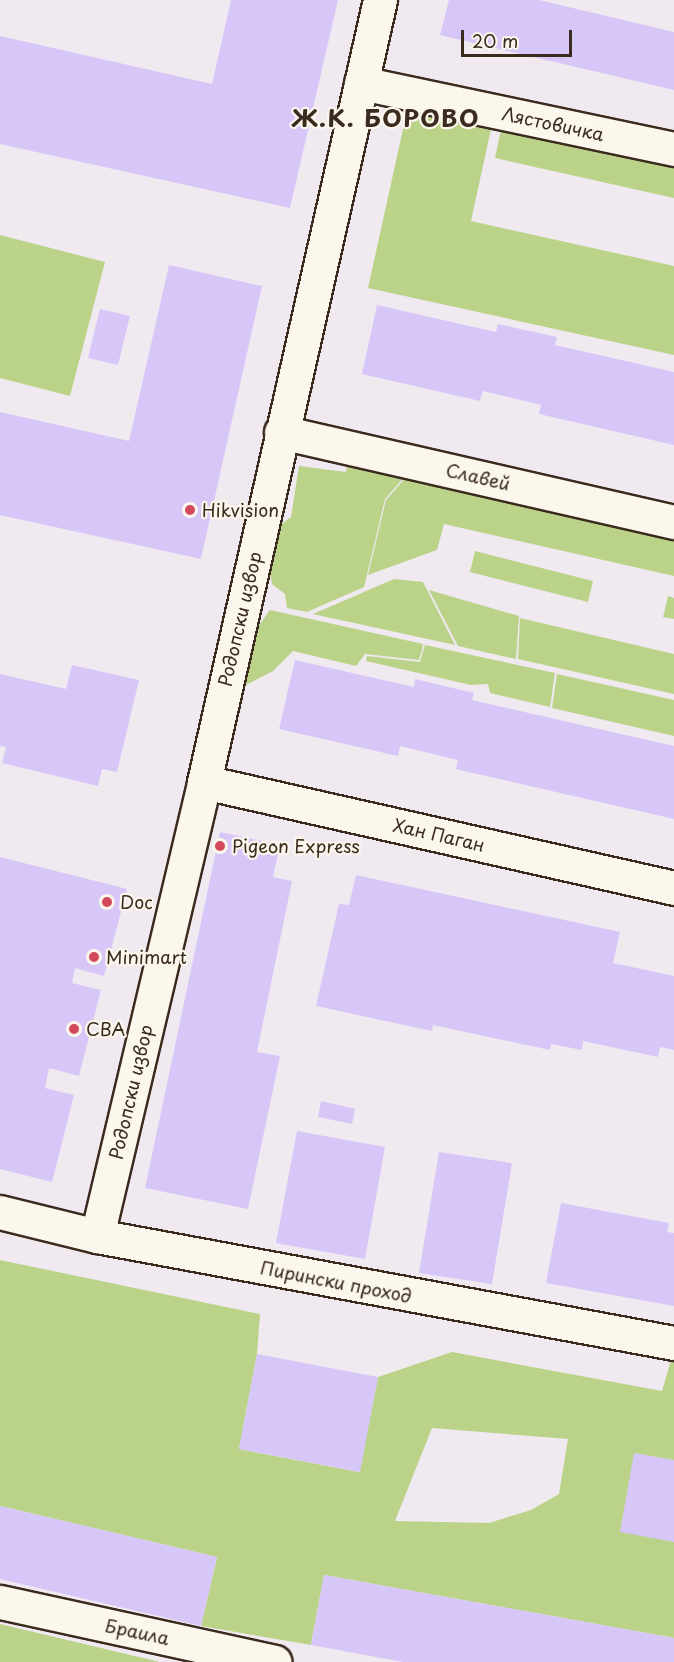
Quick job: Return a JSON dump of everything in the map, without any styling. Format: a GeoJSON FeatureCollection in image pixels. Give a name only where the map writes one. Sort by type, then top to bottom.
{"type":"FeatureCollection","features":[{"type":"Feature","properties":{"kind":"street","name":"Родопски извор"},"geometry":{"type":"LineString","coordinates":[[97,1236],[204,782],[380,0]]}},
{"type":"Feature","properties":{"kind":"street","name":"Лястовичка"},"geometry":{"type":"LineString","coordinates":[[361,83],[674,149]]}},
{"type":"Feature","properties":{"kind":"street","name":"Славей"},"geometry":{"type":"LineString","coordinates":[[281,432],[674,522]]}},
{"type":"Feature","properties":{"kind":"street","name":"Хан Паган"},"geometry":{"type":"LineString","coordinates":[[204,782],[674,888]]}},
{"type":"Feature","properties":{"kind":"street","name":"Пирински проход"},"geometry":{"type":"LineString","coordinates":[[0,1212],[97,1236],[674,1343]]}},
{"type":"Feature","properties":{"kind":"street","name":"Браила"},"geometry":{"type":"LineString","coordinates":[[0,1602],[275,1662]]}},
{"type":"Feature","properties":{"kind":"green space"},"geometry":{"type":"Polygon","coordinates":[[[409,102],[493,120],[471,221],[674,266],[674,355],[368,288],[409,102]]]}},
{"type":"Feature","properties":{"kind":"green space"},"geometry":{"type":"Polygon","coordinates":[[[502,125],[674,162],[674,198],[495,158],[502,125]]]}},
{"type":"Feature","properties":{"kind":"green space"},"geometry":{"type":"Polygon","coordinates":[[[0,235],[105,262],[70,396],[0,378],[0,235]]]}},
{"type":"Feature","properties":{"kind":"green space"},"geometry":{"type":"Polygon","coordinates":[[[349,451],[414,466],[385,499],[364,587],[307,612],[287,608],[285,594],[272,584],[264,537],[291,517],[299,466],[346,472],[349,451]]]}},
{"type":"Feature","properties":{"kind":"green space"},"geometry":{"type":"Polygon","coordinates":[[[415,467],[674,526],[674,576],[444,524],[437,550],[368,575],[386,500],[415,467]]]}},
{"type":"Feature","properties":{"kind":"green space"},"geometry":{"type":"Polygon","coordinates":[[[475,551],[593,581],[588,602],[470,572],[475,551]]]}},
{"type":"Feature","properties":{"kind":"green space"},"geometry":{"type":"Polygon","coordinates":[[[394,579],[423,582],[455,645],[313,614],[394,579]]]}},
{"type":"Feature","properties":{"kind":"green space"},"geometry":{"type":"Polygon","coordinates":[[[429,590],[519,616],[516,659],[458,646],[429,590]]]}},
{"type":"Feature","properties":{"kind":"green space"},"geometry":{"type":"Polygon","coordinates":[[[668,596],[674,598],[674,619],[663,617],[668,596]]]}},
{"type":"Feature","properties":{"kind":"green space"},"geometry":{"type":"Polygon","coordinates":[[[270,610],[423,644],[422,650],[419,660],[365,654],[356,666],[293,651],[273,671],[244,686],[229,676],[238,635],[257,628],[270,610]]]}},
{"type":"Feature","properties":{"kind":"green space"},"geometry":{"type":"Polygon","coordinates":[[[520,618],[674,654],[674,694],[518,659],[520,618]]]}},
{"type":"Feature","properties":{"kind":"green space"},"geometry":{"type":"Polygon","coordinates":[[[425,645],[555,673],[550,707],[490,693],[488,684],[471,685],[366,661],[367,656],[420,662],[425,645]]]}},
{"type":"Feature","properties":{"kind":"green space"},"geometry":{"type":"Polygon","coordinates":[[[557,674],[674,700],[674,736],[552,708],[557,674]]]}},
{"type":"Feature","properties":{"kind":"green space"},"geometry":{"type":"Polygon","coordinates":[[[0,1260],[260,1314],[257,1354],[239,1449],[359,1472],[378,1377],[452,1352],[662,1391],[671,1360],[674,1360],[674,1638],[324,1575],[311,1645],[201,1626],[217,1557],[0,1506],[0,1260]],[[432,1428],[395,1521],[489,1523],[531,1510],[559,1494],[568,1439],[432,1428]]]}},
{"type":"Feature","properties":{"kind":"green space"},"geometry":{"type":"Polygon","coordinates":[[[0,1624],[160,1662],[0,1662],[0,1624]]]}},
{"type":"Feature","properties":{"kind":"building"},"geometry":{"type":"Polygon","coordinates":[[[231,0],[338,0],[290,208],[0,144],[0,36],[212,84],[231,0]]]}},
{"type":"Feature","properties":{"kind":"building"},"geometry":{"type":"Polygon","coordinates":[[[449,0],[539,0],[674,32],[674,90],[440,35],[449,0]]]}},
{"type":"Feature","properties":{"kind":"building"},"geometry":{"type":"Polygon","coordinates":[[[169,265],[262,286],[201,559],[0,515],[0,412],[129,441],[169,265]]]}},
{"type":"Feature","properties":{"kind":"building"},"geometry":{"type":"Polygon","coordinates":[[[377,305],[496,332],[498,324],[557,337],[555,345],[674,372],[674,445],[539,414],[541,405],[483,391],[480,401],[362,374],[377,305]]]}},
{"type":"Feature","properties":{"kind":"building"},"geometry":{"type":"Polygon","coordinates":[[[100,309],[130,316],[118,365],[88,358],[100,309]]]}},
{"type":"Feature","properties":{"kind":"building"},"geometry":{"type":"Polygon","coordinates":[[[295,660],[414,687],[415,679],[474,693],[472,700],[674,746],[674,819],[456,769],[458,760],[400,746],[398,756],[279,729],[295,660]]]}},
{"type":"Feature","properties":{"kind":"building"},"geometry":{"type":"Polygon","coordinates":[[[72,665],[139,680],[117,772],[102,769],[98,786],[2,763],[6,747],[0,746],[0,674],[66,689],[72,665]]]}},
{"type":"Feature","properties":{"kind":"building"},"geometry":{"type":"Polygon","coordinates":[[[220,832],[280,845],[273,877],[292,881],[257,1052],[280,1056],[248,1209],[145,1188],[220,832]]]}},
{"type":"Feature","properties":{"kind":"building"},"geometry":{"type":"Polygon","coordinates":[[[0,857],[127,889],[104,976],[75,968],[72,983],[101,990],[79,1076],[49,1068],[45,1088],[74,1095],[52,1182],[0,1169],[0,857]]]}},
{"type":"Feature","properties":{"kind":"building"},"geometry":{"type":"Polygon","coordinates":[[[356,875],[620,932],[613,963],[674,976],[674,1050],[660,1047],[658,1057],[583,1041],[582,1050],[551,1044],[550,1050],[433,1025],[432,1031],[316,1006],[339,904],[349,905],[356,875]]]}},
{"type":"Feature","properties":{"kind":"building"},"geometry":{"type":"Polygon","coordinates":[[[321,1101],[355,1109],[352,1124],[318,1117],[321,1101]]]}},
{"type":"Feature","properties":{"kind":"building"},"geometry":{"type":"Polygon","coordinates":[[[297,1131],[385,1147],[365,1259],[276,1243],[297,1131]]]}},
{"type":"Feature","properties":{"kind":"building"},"geometry":{"type":"Polygon","coordinates":[[[439,1152],[512,1163],[492,1284],[419,1273],[439,1152]]]}},
{"type":"Feature","properties":{"kind":"building"},"geometry":{"type":"Polygon","coordinates":[[[561,1203],[669,1223],[667,1232],[674,1233],[674,1306],[546,1283],[561,1203]]]}},
{"type":"Feature","properties":{"kind":"building"},"geometry":{"type":"Polygon","coordinates":[[[257,1354],[378,1377],[360,1472],[239,1449],[257,1354]]]}},
{"type":"Feature","properties":{"kind":"building"},"geometry":{"type":"Polygon","coordinates":[[[634,1453],[674,1460],[674,1542],[620,1532],[634,1453]]]}},
{"type":"Feature","properties":{"kind":"building"},"geometry":{"type":"Polygon","coordinates":[[[0,1506],[217,1557],[201,1626],[0,1579],[0,1506]]]}},
{"type":"Feature","properties":{"kind":"building"},"geometry":{"type":"Polygon","coordinates":[[[324,1575],[674,1638],[674,1662],[403,1662],[311,1645],[324,1575]]]}},
{"type":"Feature","properties":{"kind":"place","name":"Hikvision"},"geometry":{"type":"Point","coordinates":[190,510]}},
{"type":"Feature","properties":{"kind":"place","name":"Pigeon Express"},"geometry":{"type":"Point","coordinates":[220,846]}},
{"type":"Feature","properties":{"kind":"place","name":"Doc"},"geometry":{"type":"Point","coordinates":[107,902]}},
{"type":"Feature","properties":{"kind":"place","name":"Minimart"},"geometry":{"type":"Point","coordinates":[94,957]}},
{"type":"Feature","properties":{"kind":"place","name":"CBA"},"geometry":{"type":"Point","coordinates":[74,1029]}},
{"type":"Feature","properties":{"kind":"district","name":"Ж.К. БОРОВО"},"geometry":{"type":"Point","coordinates":[386,118]}}]}
